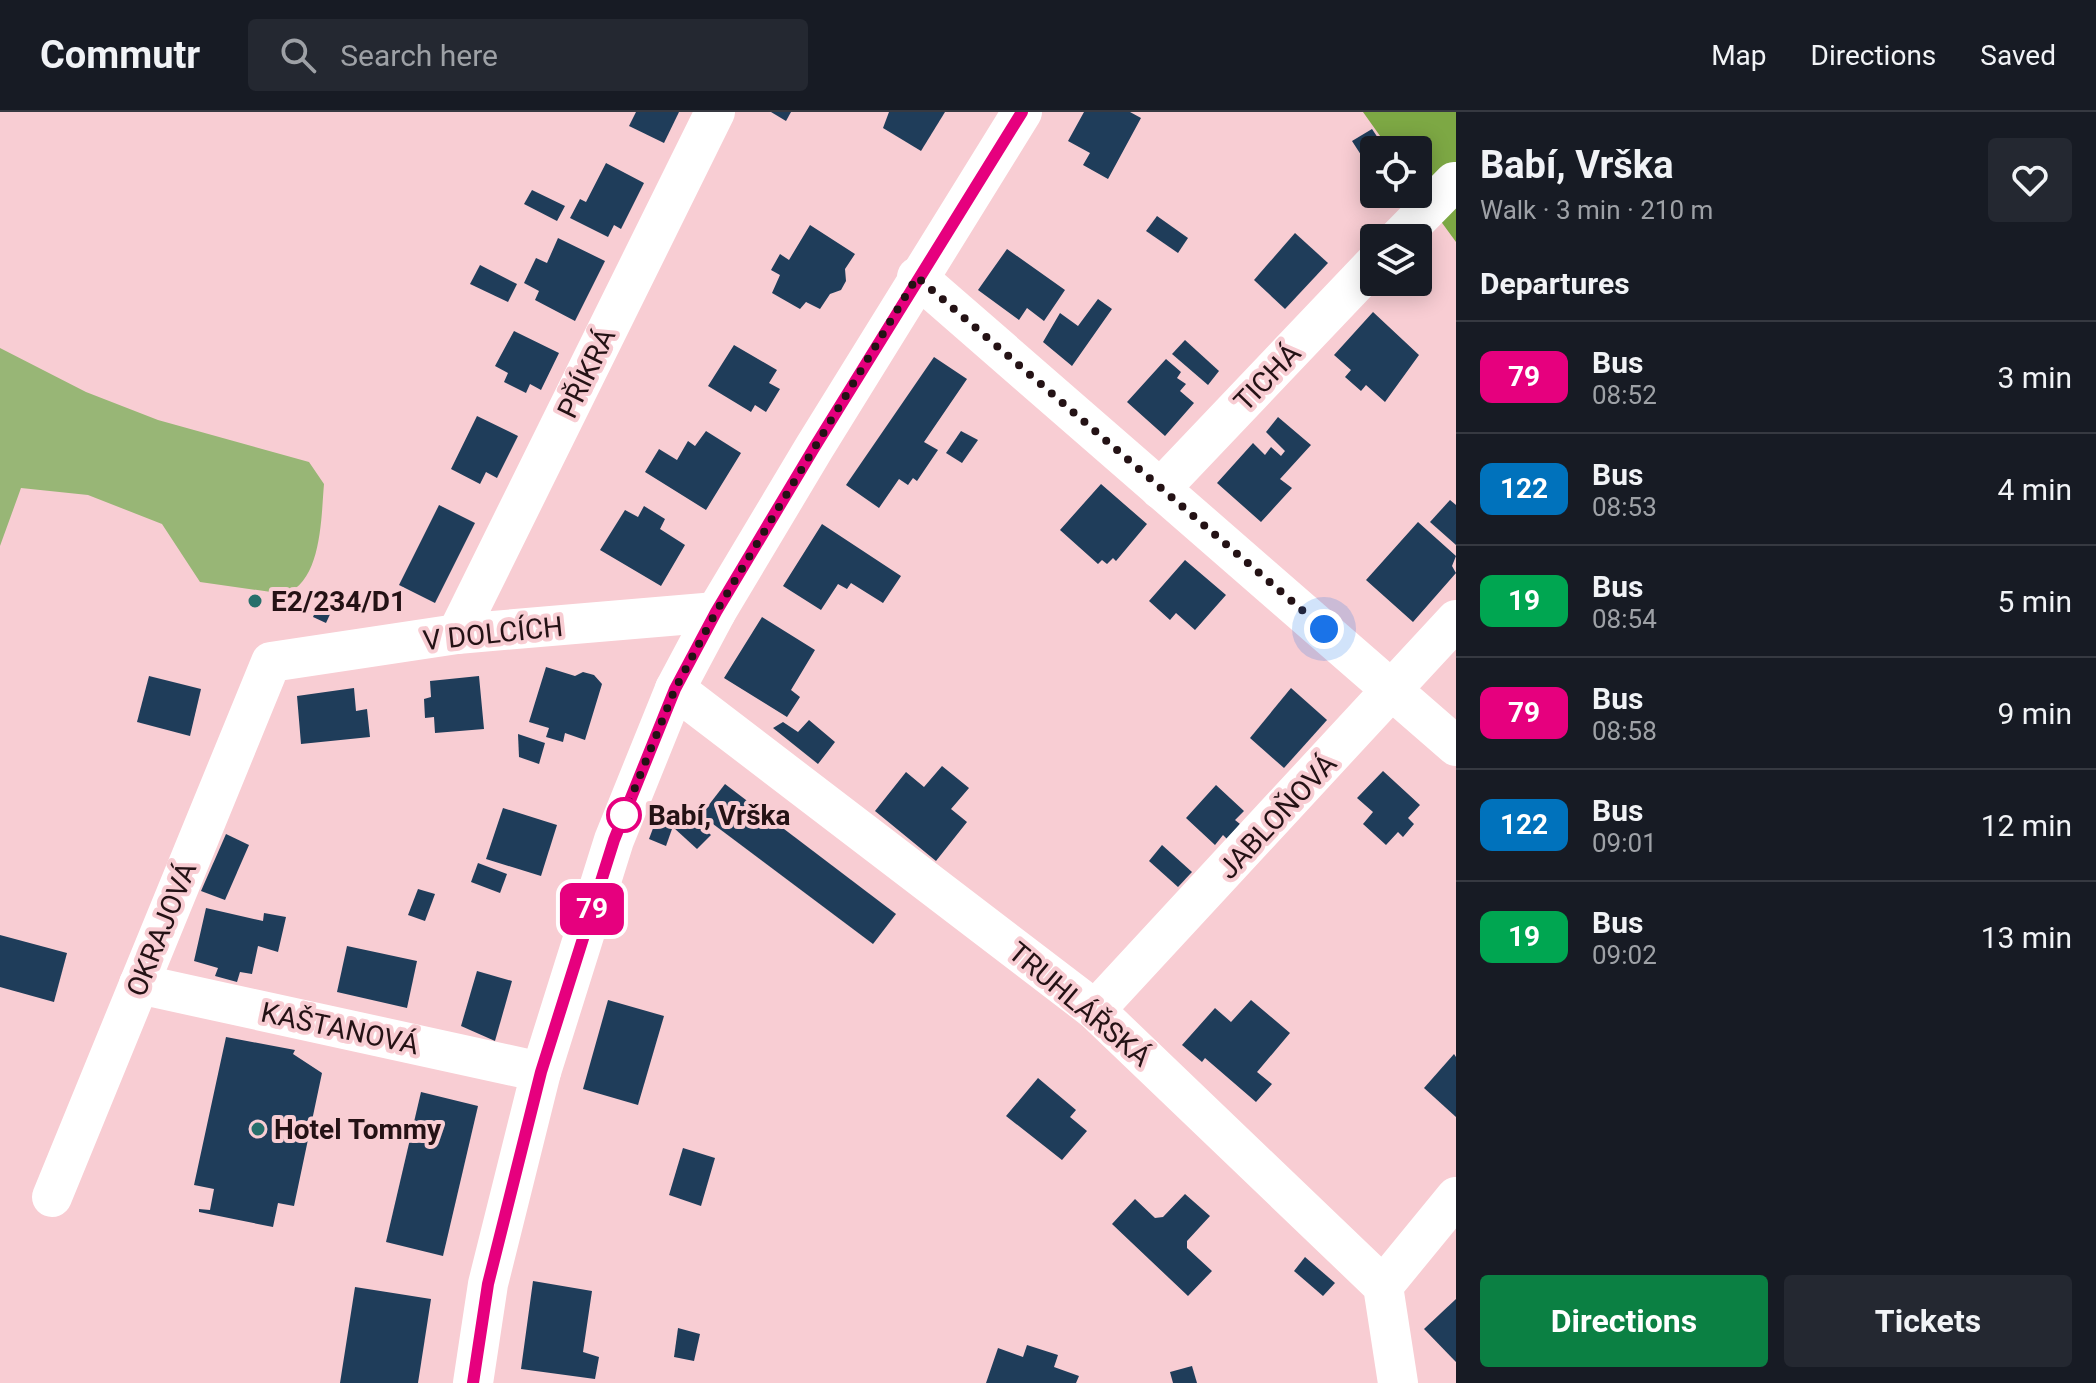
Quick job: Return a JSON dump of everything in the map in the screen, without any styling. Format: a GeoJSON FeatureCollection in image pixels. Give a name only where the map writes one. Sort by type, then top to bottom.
{"type":"FeatureCollection","features":[{"type":"Feature","properties":{"kind":"street","name":"PŘÍKRÁ"},"geometry":{"type":"LineString","coordinates":[[457,634],[715,112]]}},
{"type":"Feature","properties":{"kind":"street"},"geometry":{"type":"LineString","coordinates":[[473,1383],[488,1284],[541,1072],[614,840],[675,689],[716,612],[917,277],[1022,112]]}},
{"type":"Feature","properties":{"kind":"street"},"geometry":{"type":"LineString","coordinates":[[1413,224],[1454,182]]}},
{"type":"Feature","properties":{"kind":"street"},"geometry":{"type":"LineString","coordinates":[[917,277],[1456,746]]}},
{"type":"Feature","properties":{"kind":"street","name":"TICHÁ"},"geometry":{"type":"LineString","coordinates":[[1160,489],[1360,279]]}},
{"type":"Feature","properties":{"kind":"street","name":"V DOLCÍCH"},"geometry":{"type":"LineString","coordinates":[[271,662],[457,634],[716,612]]}},
{"type":"Feature","properties":{"kind":"street","name":"JABLOŇOVÁ"},"geometry":{"type":"LineString","coordinates":[[1095,1010],[1456,620]]}},
{"type":"Feature","properties":{"kind":"street","name":"OKRAJOVÁ"},"geometry":{"type":"LineString","coordinates":[[52,1197],[271,662]]}},
{"type":"Feature","properties":{"kind":"street","name":"TRUHLÁŘSKÁ"},"geometry":{"type":"LineString","coordinates":[[675,689],[1095,1010],[1383,1286]]}},
{"type":"Feature","properties":{"kind":"street","name":"KAŠTANOVÁ"},"geometry":{"type":"LineString","coordinates":[[139,984],[541,1072]]}},
{"type":"Feature","properties":{"kind":"street"},"geometry":{"type":"LineString","coordinates":[[1398,1383],[1383,1286],[1456,1197]]}},
{"type":"Feature","properties":{"kind":"green space"},"geometry":{"type":"Polygon","coordinates":[[[1363,112],[1456,112],[1456,242],[1431,208],[1432,136],[1380,136],[1363,112]]]}},
{"type":"Feature","properties":{"kind":"green space"},"geometry":{"type":"Polygon","coordinates":[[[0,348],[86,392],[158,420],[309,462],[324,484],[317,547],[306,576],[297,587],[285,594],[200,582],[162,524],[88,495],[21,488],[0,546],[0,348]]]}},
{"type":"Feature","properties":{"kind":"building"},"geometry":{"type":"Polygon","coordinates":[[[636,112],[679,112],[664,143],[629,126],[636,112]]]}},
{"type":"Feature","properties":{"kind":"building"},"geometry":{"type":"Polygon","coordinates":[[[771,112],[791,112],[786,121],[771,112]]]}},
{"type":"Feature","properties":{"kind":"building"},"geometry":{"type":"Polygon","coordinates":[[[889,112],[945,112],[921,151],[883,128],[889,112]]]}},
{"type":"Feature","properties":{"kind":"building"},"geometry":{"type":"Polygon","coordinates":[[[1084,112],[1130,112],[1141,118],[1108,179],[1083,165],[1090,153],[1068,141],[1084,112]]]}},
{"type":"Feature","properties":{"kind":"building"},"geometry":{"type":"Polygon","coordinates":[[[1372,129],[1377,136],[1360,136],[1372,129]]]}},
{"type":"Feature","properties":{"kind":"building"},"geometry":{"type":"Polygon","coordinates":[[[1360,136],[1360,153],[1352,141],[1360,136]]]}},
{"type":"Feature","properties":{"kind":"building"},"geometry":{"type":"Polygon","coordinates":[[[606,163],[644,183],[621,229],[614,225],[608,237],[570,218],[580,199],[586,202],[606,163]]]}},
{"type":"Feature","properties":{"kind":"building"},"geometry":{"type":"Polygon","coordinates":[[[532,190],[565,206],[557,221],[524,204],[532,190]]]}},
{"type":"Feature","properties":{"kind":"building"},"geometry":{"type":"Polygon","coordinates":[[[1157,216],[1188,238],[1178,253],[1146,231],[1157,216]]]}},
{"type":"Feature","properties":{"kind":"building"},"geometry":{"type":"Polygon","coordinates":[[[810,225],[855,254],[845,269],[846,281],[841,290],[830,294],[820,309],[806,302],[800,309],[772,293],[780,275],[771,270],[780,254],[789,260],[810,225]]]}},
{"type":"Feature","properties":{"kind":"building"},"geometry":{"type":"Polygon","coordinates":[[[1295,233],[1328,263],[1285,309],[1254,280],[1295,233]]]}},
{"type":"Feature","properties":{"kind":"building"},"geometry":{"type":"Polygon","coordinates":[[[558,238],[605,261],[575,321],[535,300],[539,291],[524,283],[536,258],[547,263],[558,238]]]}},
{"type":"Feature","properties":{"kind":"building"},"geometry":{"type":"Polygon","coordinates":[[[1007,249],[1065,290],[1044,321],[1027,308],[1019,320],[978,290],[1007,249]]]}},
{"type":"Feature","properties":{"kind":"building"},"geometry":{"type":"Polygon","coordinates":[[[480,265],[517,284],[508,302],[470,284],[480,265]]]}},
{"type":"Feature","properties":{"kind":"building"},"geometry":{"type":"Polygon","coordinates":[[[1098,299],[1112,309],[1072,366],[1043,342],[1060,313],[1078,326],[1098,299]]]}},
{"type":"Feature","properties":{"kind":"building"},"geometry":{"type":"Polygon","coordinates":[[[1373,312],[1419,355],[1385,402],[1366,385],[1361,391],[1345,377],[1351,370],[1334,355],[1373,312]]]}},
{"type":"Feature","properties":{"kind":"building"},"geometry":{"type":"Polygon","coordinates":[[[514,331],[559,353],[541,390],[530,384],[526,393],[504,382],[508,373],[495,366],[514,331]]]}},
{"type":"Feature","properties":{"kind":"building"},"geometry":{"type":"Polygon","coordinates":[[[1185,340],[1219,371],[1208,385],[1172,354],[1185,340]]]}},
{"type":"Feature","properties":{"kind":"building"},"geometry":{"type":"Polygon","coordinates":[[[734,345],[777,370],[769,383],[780,389],[766,412],[755,405],[751,412],[708,386],[734,345]]]}},
{"type":"Feature","properties":{"kind":"building"},"geometry":{"type":"Polygon","coordinates":[[[934,357],[967,379],[924,442],[938,450],[917,481],[913,478],[908,485],[899,479],[879,508],[846,485],[934,357]]]}},
{"type":"Feature","properties":{"kind":"building"},"geometry":{"type":"Polygon","coordinates":[[[1166,359],[1181,372],[1177,378],[1186,384],[1180,391],[1194,403],[1165,436],[1127,402],[1166,359]]]}},
{"type":"Feature","properties":{"kind":"building"},"geometry":{"type":"Polygon","coordinates":[[[477,416],[518,436],[497,478],[486,472],[480,484],[451,469],[477,416]]]}},
{"type":"Feature","properties":{"kind":"building"},"geometry":{"type":"Polygon","coordinates":[[[1278,417],[1311,445],[1280,479],[1292,488],[1261,522],[1217,483],[1253,443],[1265,455],[1271,447],[1281,456],[1285,451],[1266,432],[1278,417]]]}},
{"type":"Feature","properties":{"kind":"building"},"geometry":{"type":"Polygon","coordinates":[[[706,431],[741,453],[706,510],[645,472],[659,449],[677,460],[688,441],[695,446],[706,431]]]}},
{"type":"Feature","properties":{"kind":"building"},"geometry":{"type":"Polygon","coordinates":[[[961,431],[978,440],[962,463],[946,453],[961,431]]]}},
{"type":"Feature","properties":{"kind":"building"},"geometry":{"type":"Polygon","coordinates":[[[1101,484],[1147,524],[1116,561],[1113,558],[1107,564],[1102,560],[1098,564],[1060,530],[1101,484]]]}},
{"type":"Feature","properties":{"kind":"building"},"geometry":{"type":"Polygon","coordinates":[[[1450,500],[1456,505],[1456,545],[1430,522],[1450,500]]]}},
{"type":"Feature","properties":{"kind":"building"},"geometry":{"type":"Polygon","coordinates":[[[439,505],[475,523],[435,603],[399,585],[439,505]]]}},
{"type":"Feature","properties":{"kind":"building"},"geometry":{"type":"Polygon","coordinates":[[[644,506],[665,519],[660,529],[685,545],[661,586],[600,550],[625,510],[638,517],[644,506]]]}},
{"type":"Feature","properties":{"kind":"building"},"geometry":{"type":"Polygon","coordinates":[[[1418,522],[1456,556],[1452,566],[1456,573],[1413,622],[1366,580],[1418,522]]]}},
{"type":"Feature","properties":{"kind":"building"},"geometry":{"type":"Polygon","coordinates":[[[822,524],[901,576],[883,603],[851,583],[847,589],[838,584],[821,610],[783,586],[822,524]]]}},
{"type":"Feature","properties":{"kind":"building"},"geometry":{"type":"Polygon","coordinates":[[[1185,560],[1226,595],[1195,630],[1176,613],[1170,620],[1149,601],[1185,560]]]}},
{"type":"Feature","properties":{"kind":"building"},"geometry":{"type":"Polygon","coordinates":[[[319,604],[332,610],[326,623],[313,617],[319,604]]]}},
{"type":"Feature","properties":{"kind":"building"},"geometry":{"type":"Polygon","coordinates":[[[762,617],[815,650],[791,690],[800,697],[787,717],[724,678],[762,617]]]}},
{"type":"Feature","properties":{"kind":"building"},"geometry":{"type":"Polygon","coordinates":[[[546,667],[575,676],[583,672],[594,675],[602,684],[585,740],[565,733],[563,742],[546,737],[549,728],[529,722],[546,667]]]}},
{"type":"Feature","properties":{"kind":"building"},"geometry":{"type":"Polygon","coordinates":[[[149,676],[201,689],[190,736],[137,722],[149,676]]]}},
{"type":"Feature","properties":{"kind":"building"},"geometry":{"type":"Polygon","coordinates":[[[479,676],[484,729],[435,733],[434,717],[425,718],[424,699],[431,697],[430,681],[479,676]]]}},
{"type":"Feature","properties":{"kind":"building"},"geometry":{"type":"Polygon","coordinates":[[[354,688],[356,711],[367,709],[370,737],[301,744],[297,696],[354,688]]]}},
{"type":"Feature","properties":{"kind":"building"},"geometry":{"type":"Polygon","coordinates":[[[1291,688],[1327,720],[1284,768],[1250,738],[1291,688]]]}},
{"type":"Feature","properties":{"kind":"building"},"geometry":{"type":"Polygon","coordinates":[[[809,720],[835,742],[818,764],[773,728],[783,722],[798,732],[809,720]]]}},
{"type":"Feature","properties":{"kind":"building"},"geometry":{"type":"Polygon","coordinates":[[[518,734],[545,743],[539,764],[519,757],[518,734]]]}},
{"type":"Feature","properties":{"kind":"building"},"geometry":{"type":"Polygon","coordinates":[[[942,766],[969,788],[951,809],[967,822],[936,861],[875,811],[906,772],[924,787],[942,766]]]}},
{"type":"Feature","properties":{"kind":"building"},"geometry":{"type":"Polygon","coordinates":[[[1383,771],[1420,805],[1408,818],[1414,824],[1403,837],[1398,832],[1386,845],[1363,824],[1373,812],[1357,798],[1383,771]]]}},
{"type":"Feature","properties":{"kind":"building"},"geometry":{"type":"Polygon","coordinates":[[[725,784],[896,914],[873,944],[701,815],[725,784]]]}},
{"type":"Feature","properties":{"kind":"building"},"geometry":{"type":"Polygon","coordinates":[[[1216,785],[1244,811],[1235,820],[1240,824],[1227,839],[1223,835],[1215,845],[1186,818],[1216,785]]]}},
{"type":"Feature","properties":{"kind":"building"},"geometry":{"type":"Polygon","coordinates":[[[503,808],[557,825],[541,876],[486,859],[503,808]]]}},
{"type":"Feature","properties":{"kind":"building"},"geometry":{"type":"Polygon","coordinates":[[[688,814],[711,835],[697,849],[674,828],[688,814]]]}},
{"type":"Feature","properties":{"kind":"building"},"geometry":{"type":"Polygon","coordinates":[[[658,815],[672,829],[666,846],[649,839],[658,815]]]}},
{"type":"Feature","properties":{"kind":"building"},"geometry":{"type":"Polygon","coordinates":[[[226,834],[249,845],[225,900],[201,891],[226,834]]]}},
{"type":"Feature","properties":{"kind":"building"},"geometry":{"type":"Polygon","coordinates":[[[1162,845],[1192,872],[1178,887],[1149,861],[1162,845]]]}},
{"type":"Feature","properties":{"kind":"building"},"geometry":{"type":"Polygon","coordinates":[[[478,863],[507,874],[500,893],[471,882],[478,863]]]}},
{"type":"Feature","properties":{"kind":"building"},"geometry":{"type":"Polygon","coordinates":[[[418,889],[435,894],[425,921],[408,915],[418,889]]]}},
{"type":"Feature","properties":{"kind":"building"},"geometry":{"type":"Polygon","coordinates":[[[206,908],[263,921],[264,913],[286,917],[278,952],[258,946],[252,974],[240,972],[237,982],[215,976],[218,968],[194,961],[206,908]]]}},
{"type":"Feature","properties":{"kind":"building"},"geometry":{"type":"Polygon","coordinates":[[[0,935],[67,953],[54,1002],[0,987],[0,935]]]}},
{"type":"Feature","properties":{"kind":"building"},"geometry":{"type":"Polygon","coordinates":[[[347,946],[417,961],[407,1008],[337,992],[347,946]]]}},
{"type":"Feature","properties":{"kind":"building"},"geometry":{"type":"Polygon","coordinates":[[[477,971],[512,981],[495,1041],[461,1026],[477,971]]]}},
{"type":"Feature","properties":{"kind":"building"},"geometry":{"type":"Polygon","coordinates":[[[608,1000],[664,1016],[638,1105],[583,1089],[608,1000]]]}},
{"type":"Feature","properties":{"kind":"building"},"geometry":{"type":"Polygon","coordinates":[[[1251,1000],[1290,1033],[1257,1072],[1272,1084],[1256,1102],[1205,1058],[1202,1062],[1182,1045],[1215,1008],[1231,1022],[1251,1000]]]}},
{"type":"Feature","properties":{"kind":"building","name":"Hotel Tommy"},"geometry":{"type":"Polygon","coordinates":[[[226,1037],[295,1050],[293,1054],[322,1073],[294,1206],[278,1203],[273,1227],[199,1212],[199,1209],[210,1210],[214,1189],[194,1185],[226,1037]]]}},
{"type":"Feature","properties":{"kind":"building"},"geometry":{"type":"Polygon","coordinates":[[[1454,1054],[1456,1057],[1456,1117],[1424,1088],[1454,1054]]]}},
{"type":"Feature","properties":{"kind":"building"},"geometry":{"type":"Polygon","coordinates":[[[1038,1078],[1076,1110],[1070,1117],[1087,1131],[1062,1160],[1006,1116],[1038,1078]]]}},
{"type":"Feature","properties":{"kind":"building"},"geometry":{"type":"Polygon","coordinates":[[[421,1092],[478,1106],[443,1256],[386,1242],[421,1092]]]}},
{"type":"Feature","properties":{"kind":"building"},"geometry":{"type":"Polygon","coordinates":[[[683,1148],[715,1158],[701,1206],[669,1195],[683,1148]]]}},
{"type":"Feature","properties":{"kind":"building"},"geometry":{"type":"Polygon","coordinates":[[[1185,1194],[1210,1216],[1187,1241],[1187,1248],[1212,1271],[1188,1296],[1112,1224],[1135,1199],[1155,1218],[1163,1217],[1185,1194]]]}},
{"type":"Feature","properties":{"kind":"building"},"geometry":{"type":"Polygon","coordinates":[[[1305,1257],[1335,1283],[1323,1296],[1294,1271],[1305,1257]]]}},
{"type":"Feature","properties":{"kind":"building"},"geometry":{"type":"Polygon","coordinates":[[[533,1281],[592,1291],[583,1352],[599,1357],[595,1379],[521,1369],[533,1281]]]}},
{"type":"Feature","properties":{"kind":"building"},"geometry":{"type":"Polygon","coordinates":[[[355,1287],[431,1299],[418,1383],[340,1383],[355,1287]]]}},
{"type":"Feature","properties":{"kind":"building"},"geometry":{"type":"Polygon","coordinates":[[[1456,1299],[1456,1362],[1424,1329],[1456,1299]]]}},
{"type":"Feature","properties":{"kind":"building"},"geometry":{"type":"Polygon","coordinates":[[[678,1328],[700,1334],[694,1361],[674,1357],[678,1328]]]}},
{"type":"Feature","properties":{"kind":"building"},"geometry":{"type":"Polygon","coordinates":[[[1027,1345],[1058,1355],[1054,1367],[1079,1376],[1076,1383],[986,1383],[998,1348],[1023,1357],[1027,1345]]]}},
{"type":"Feature","properties":{"kind":"building"},"geometry":{"type":"Polygon","coordinates":[[[1192,1366],[1197,1383],[1173,1383],[1170,1372],[1192,1366]]]}},
{"type":"Feature","properties":{"kind":"bus line","name":"79"},"geometry":{"type":"LineString","coordinates":[[473,1383],[488,1284],[541,1072],[614,840],[675,689],[716,612],[814,448],[917,277],[1022,112]]}},
{"type":"Feature","properties":{"kind":"place","name":"E2/234/D1"},"geometry":{"type":"Point","coordinates":[255,601]}},
{"type":"Feature","properties":{"kind":"place","name":"Babí, Vrška"},"geometry":{"type":"Point","coordinates":[624,815]}},
{"type":"Feature","properties":{"kind":"place","name":"Hotel Tommy"},"geometry":{"type":"Point","coordinates":[258,1129]}},
{"type":"Feature","properties":{"kind":"route"},"geometry":{"type":"LineString","coordinates":[[624,815],[675,689],[716,612],[917,277],[1324,629]]}}]}
